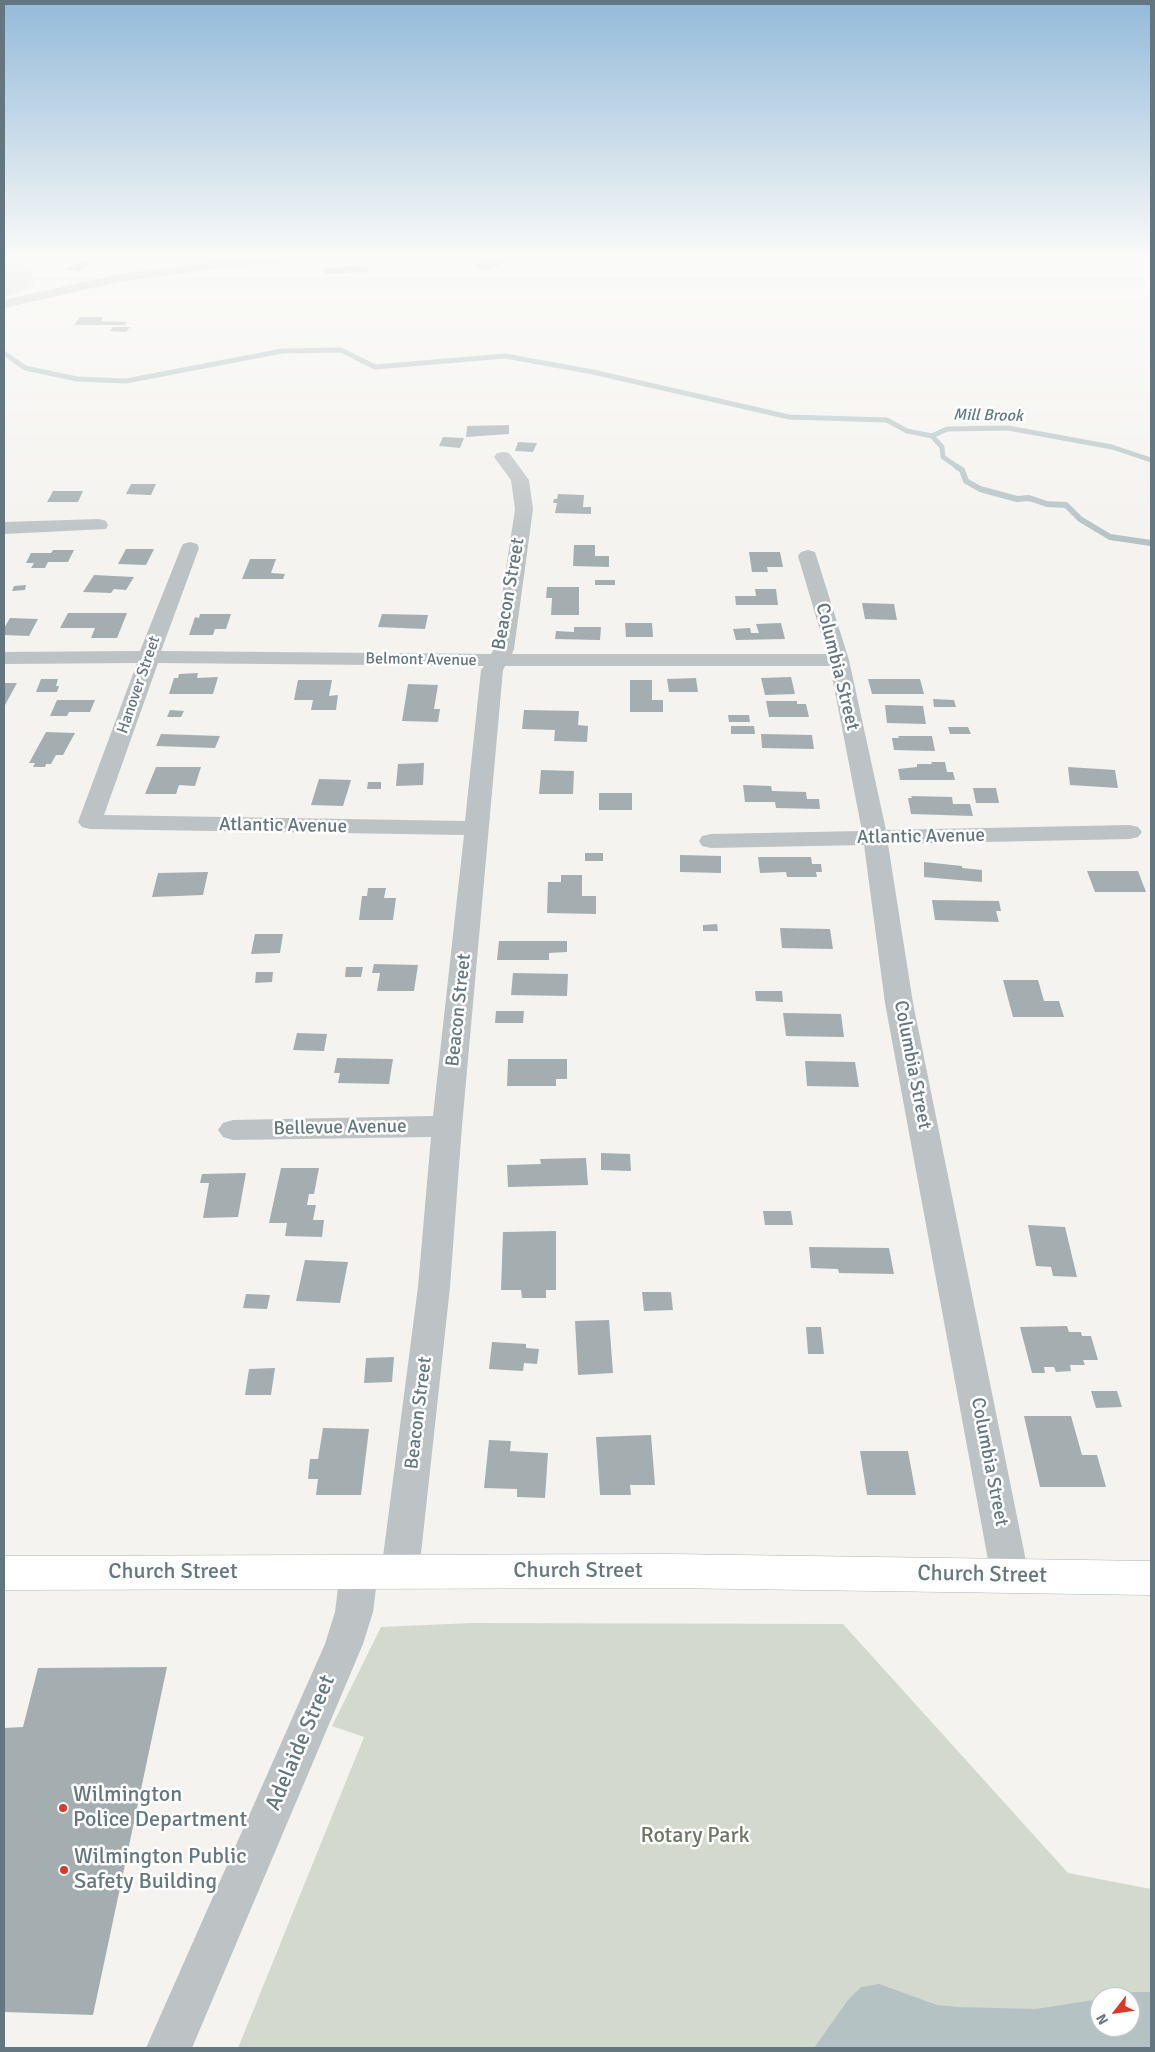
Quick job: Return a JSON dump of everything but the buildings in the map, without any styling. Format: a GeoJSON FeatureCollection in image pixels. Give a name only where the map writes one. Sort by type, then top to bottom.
{"type":"FeatureCollection","features":[{"type":"Feature","properties":{"kind":"main road","name":"Church Street"},"geometry":{"type":"LineString","coordinates":[[4,1573],[668,1571],[1151,1578]]}},
{"type":"Feature","properties":{"kind":"street","name":"Beacon Street"},"geometry":{"type":"LineString","coordinates":[[400,1572],[434,1287],[492,670],[504,649],[524,509],[520,480],[503,457]]}},
{"type":"Feature","properties":{"kind":"street"},"geometry":{"type":"LineString","coordinates":[[4,528],[99,525]]}},
{"type":"Feature","properties":{"kind":"street","name":"Hanover Street"},"geometry":{"type":"LineString","coordinates":[[90,822],[151,648],[190,548]]}},
{"type":"Feature","properties":{"kind":"street","name":"Columbia Street"},"geometry":{"type":"LineString","coordinates":[[808,556],[839,660],[874,838],[899,1003],[1010,1576]]}},
{"type":"Feature","properties":{"kind":"street","name":"Belmont Avenue"},"geometry":{"type":"LineString","coordinates":[[4,658],[149,657],[497,661],[839,660]]}},
{"type":"Feature","properties":{"kind":"street","name":"Atlantic Avenue"},"geometry":{"type":"LineString","coordinates":[[90,822],[476,828]]}},
{"type":"Feature","properties":{"kind":"street","name":"Atlantic Avenue"},"geometry":{"type":"LineString","coordinates":[[711,841],[1130,832]]}},
{"type":"Feature","properties":{"kind":"street","name":"Bellevue Avenue"},"geometry":{"type":"LineString","coordinates":[[233,1130],[448,1126]]}},
{"type":"Feature","properties":{"kind":"street","name":"Adelaide Street"},"geometry":{"type":"LineString","coordinates":[[169,2048],[344,1644],[354,1612],[359,1572]]}},
{"type":"Feature","properties":{"kind":"green space","name":"Rotary Park"},"geometry":{"type":"Polygon","coordinates":[[[472,1623],[843,1624],[1068,1873],[1151,1889],[1151,2048],[238,2048],[364,1737],[332,1726],[381,1627],[472,1623]]]}},
{"type":"Feature","properties":{"kind":"shaded area"},"geometry":{"type":"Polygon","coordinates":[[[879,1984],[937,2005],[957,2007],[1036,2009],[1090,2001],[1090,2037],[1140,2037],[1140,1992],[1151,1992],[1151,2048],[814,2048],[848,2000],[861,1987],[879,1984]]]}},
{"type":"Feature","properties":{"kind":"waterway","name":"Mill Brook"},"geometry":{"type":"LineString","coordinates":[[6,355],[25,368],[77,379],[126,381],[262,355]]}},
{"type":"Feature","properties":{"kind":"waterway","name":"Mill Brook"},"geometry":{"type":"LineString","coordinates":[[351,355],[375,367],[505,356],[593,372],[789,417],[887,420],[907,431],[932,436]]}},
{"type":"Feature","properties":{"kind":"waterway","name":"Mill Brook"},"geometry":{"type":"LineString","coordinates":[[932,436],[947,429],[1008,428],[1112,447],[1151,460]]}},
{"type":"Feature","properties":{"kind":"waterway"},"geometry":{"type":"LineString","coordinates":[[932,436],[942,447],[943,457],[959,468]]}},
{"type":"Feature","properties":{"kind":"waterway"},"geometry":{"type":"LineString","coordinates":[[957,467],[962,470],[966,481],[980,489],[1017,499],[1029,498],[1047,504],[1066,505],[1080,519],[1110,537],[1151,543]]}},
{"type":"Feature","properties":{"kind":"place","name":"Wilmington Police Department"},"geometry":{"type":"Point","coordinates":[63,1808]}},
{"type":"Feature","properties":{"kind":"place","name":"Wilmington Public Safety Building"},"geometry":{"type":"Point","coordinates":[64,1870]}}]}
